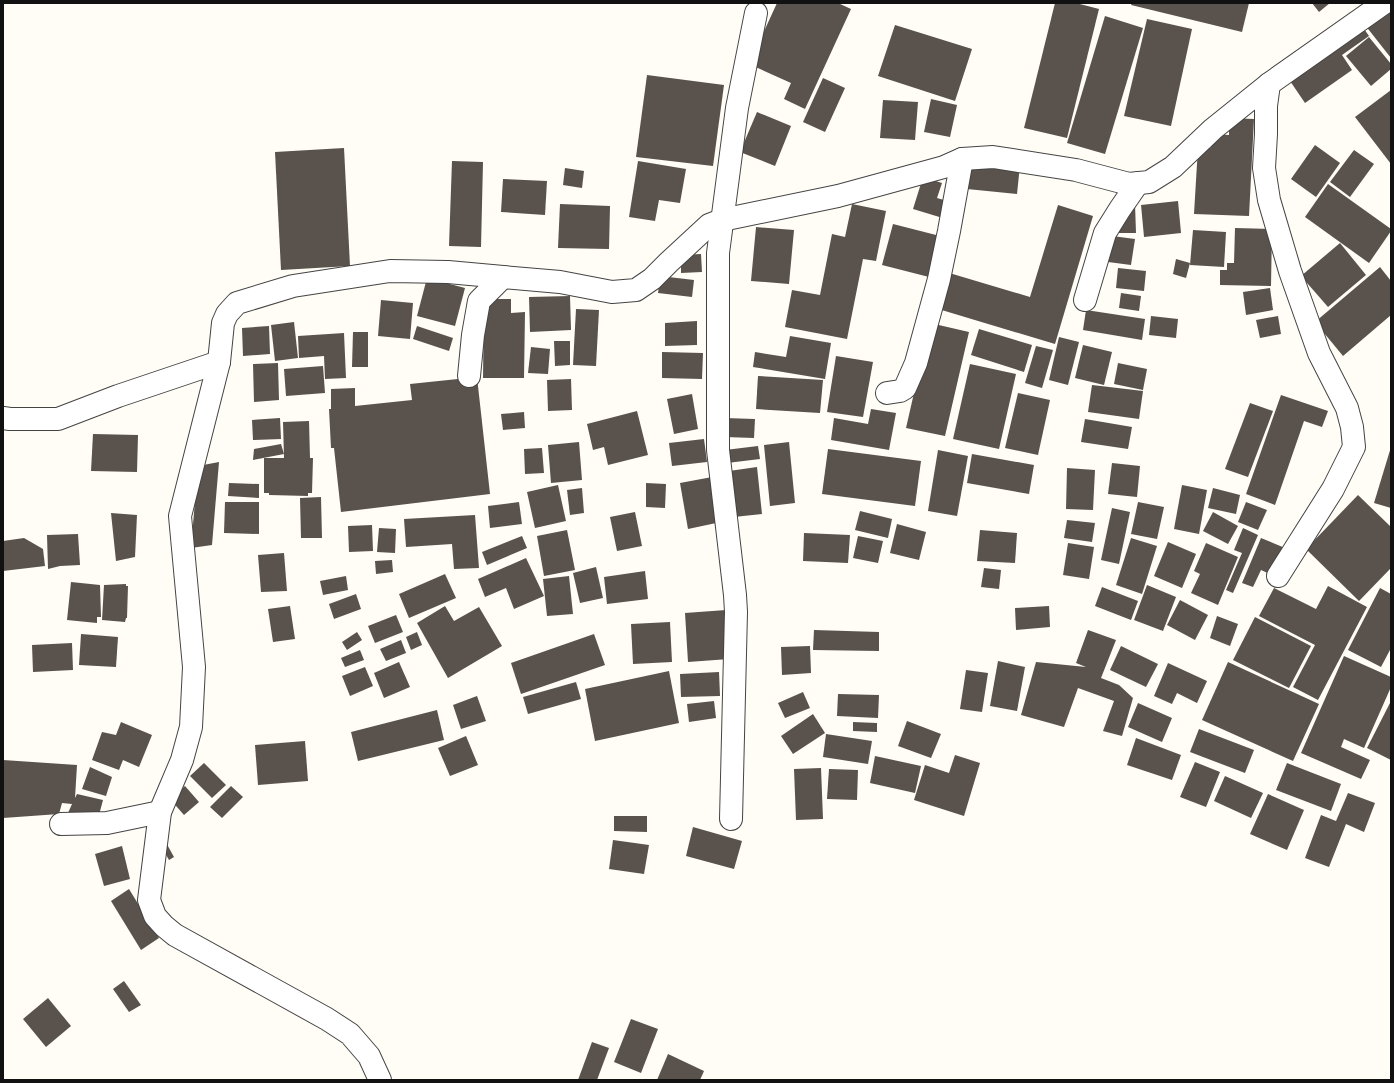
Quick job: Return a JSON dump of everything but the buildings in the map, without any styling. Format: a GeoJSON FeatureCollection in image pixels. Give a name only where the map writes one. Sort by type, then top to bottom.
{"type":"FeatureCollection","features":[{"type":"Feature","properties":{"kind":"street"},"geometry":{"type":"LineString","coordinates":[[380,1080],[369,1056],[350,1034],[327,1019],[175,935],[155,916],[149,900],[160,812],[182,760],[191,727],[194,667],[180,516],[220,362],[223,323],[227,314],[237,303],[293,286],[390,271],[448,272],[560,282],[612,292],[636,290],[652,279],[709,225],[722,220],[838,196],[944,167],[962,159],[993,157],[1076,170],[1129,184],[1149,182],[1173,167],[1213,129],[1269,84],[1384,3]]}},
{"type":"Feature","properties":{"kind":"street"},"geometry":{"type":"LineString","coordinates":[[731,819],[736,595],[718,450],[718,253],[737,108],[756,13]]}},
{"type":"Feature","properties":{"kind":"street"},"geometry":{"type":"LineString","coordinates":[[1269,84],[1266,106],[1264,168],[1269,200],[1290,271],[1319,353],[1347,408],[1352,426],[1354,447],[1333,489],[1278,576]]}},
{"type":"Feature","properties":{"kind":"street"},"geometry":{"type":"LineString","coordinates":[[887,393],[900,391],[905,388],[916,363],[939,279],[962,159]]}},
{"type":"Feature","properties":{"kind":"street"},"geometry":{"type":"LineString","coordinates":[[1085,300],[1105,233],[1138,183]]}},
{"type":"Feature","properties":{"kind":"street"},"geometry":{"type":"LineString","coordinates":[[469,376],[473,335],[479,301],[503,277]]}},
{"type":"Feature","properties":{"kind":"street"},"geometry":{"type":"LineString","coordinates":[[3,418],[58,419],[118,396],[220,362]]}},
{"type":"Feature","properties":{"kind":"street"},"geometry":{"type":"LineString","coordinates":[[61,824],[107,824],[160,812]]}}]}
